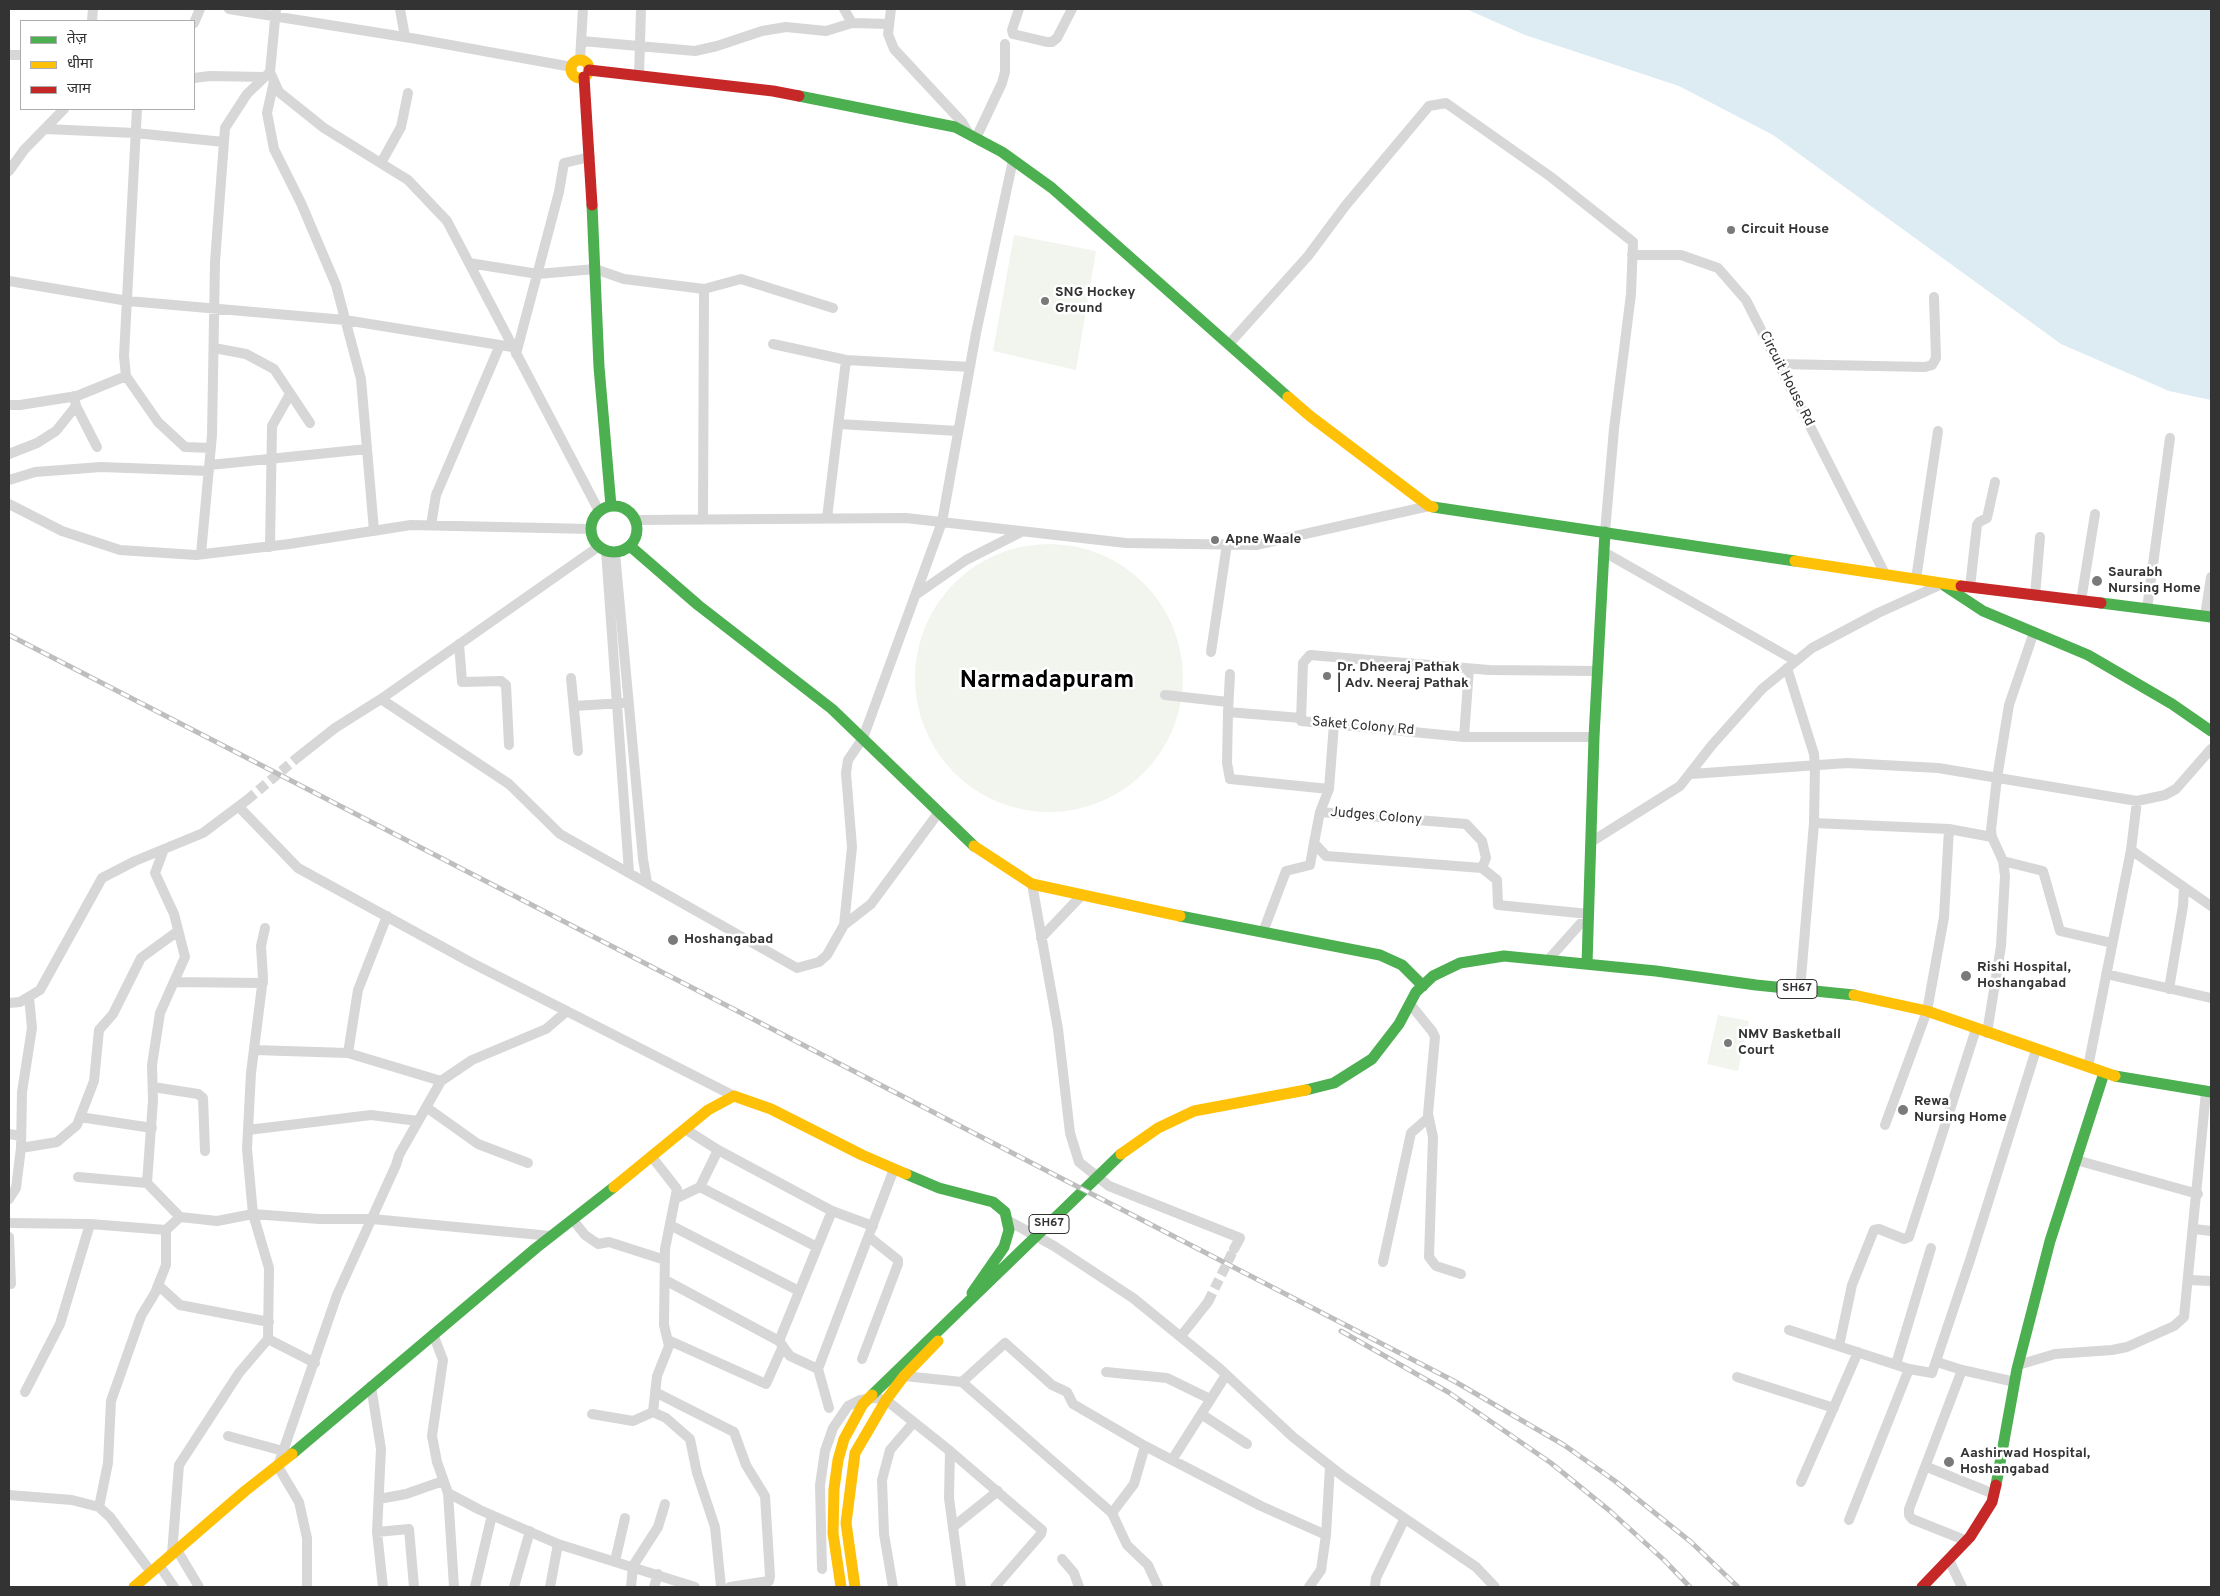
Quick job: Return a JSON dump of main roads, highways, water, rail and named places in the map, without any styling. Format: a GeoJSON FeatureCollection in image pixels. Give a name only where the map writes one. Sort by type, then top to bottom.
{"type":"FeatureCollection","features":[{"type":"Feature","properties":{"kind":"tunnel"},"geometry":{"type":"LineString","coordinates":[[247,800],[297,758]]}},
{"type":"Feature","properties":{"kind":"tunnel"},"geometry":{"type":"LineString","coordinates":[[1208,1302],[1234,1249]]}},
{"type":"Feature","properties":{"kind":"railway"},"geometry":{"type":"LineString","coordinates":[[9,635],[1454,1381],[1564,1445],[1615,1481],[1691,1542],[1738,1587]]}},
{"type":"Feature","properties":{"kind":"railway"},"geometry":{"type":"LineString","coordinates":[[1341,1331],[1448,1392],[1551,1463],[1610,1511],[1664,1560],[1690,1587]]}},
{"type":"Feature","properties":{"kind":"place","name":"Circuit House"},"geometry":{"type":"Point","coordinates":[1731,230]}},
{"type":"Feature","properties":{"kind":"place","name":"SNG Hockey Ground"},"geometry":{"type":"Point","coordinates":[1045,301]}},
{"type":"Feature","properties":{"kind":"place","name":"Apne Waale"},"geometry":{"type":"Point","coordinates":[1215,540]}},
{"type":"Feature","properties":{"kind":"place","name":"Saurabh Nursing Home"},"geometry":{"type":"Point","coordinates":[2097,581]}},
{"type":"Feature","properties":{"kind":"place","name":"Dr. Dheeraj Pathak | Adv. Neeraj Pathak"},"geometry":{"type":"Point","coordinates":[1327,676]}},
{"type":"Feature","properties":{"kind":"place","name":"Hoshangabad"},"geometry":{"type":"Point","coordinates":[673,940]}},
{"type":"Feature","properties":{"kind":"place","name":"Rishi Hospital, Hoshangabad"},"geometry":{"type":"Point","coordinates":[1966,976]}},
{"type":"Feature","properties":{"kind":"place","name":"NMV Basketball Court"},"geometry":{"type":"Point","coordinates":[1728,1043]}},
{"type":"Feature","properties":{"kind":"place","name":"Rewa Nursing Home"},"geometry":{"type":"Point","coordinates":[1903,1110]}},
{"type":"Feature","properties":{"kind":"place","name":"Aashirwad Hospital, Hoshangabad"},"geometry":{"type":"Point","coordinates":[1949,1462]}},
{"type":"Feature","properties":{"kind":"district","name":"Narmadapuram"},"geometry":{"type":"Point","coordinates":[1047,682]}}]}
